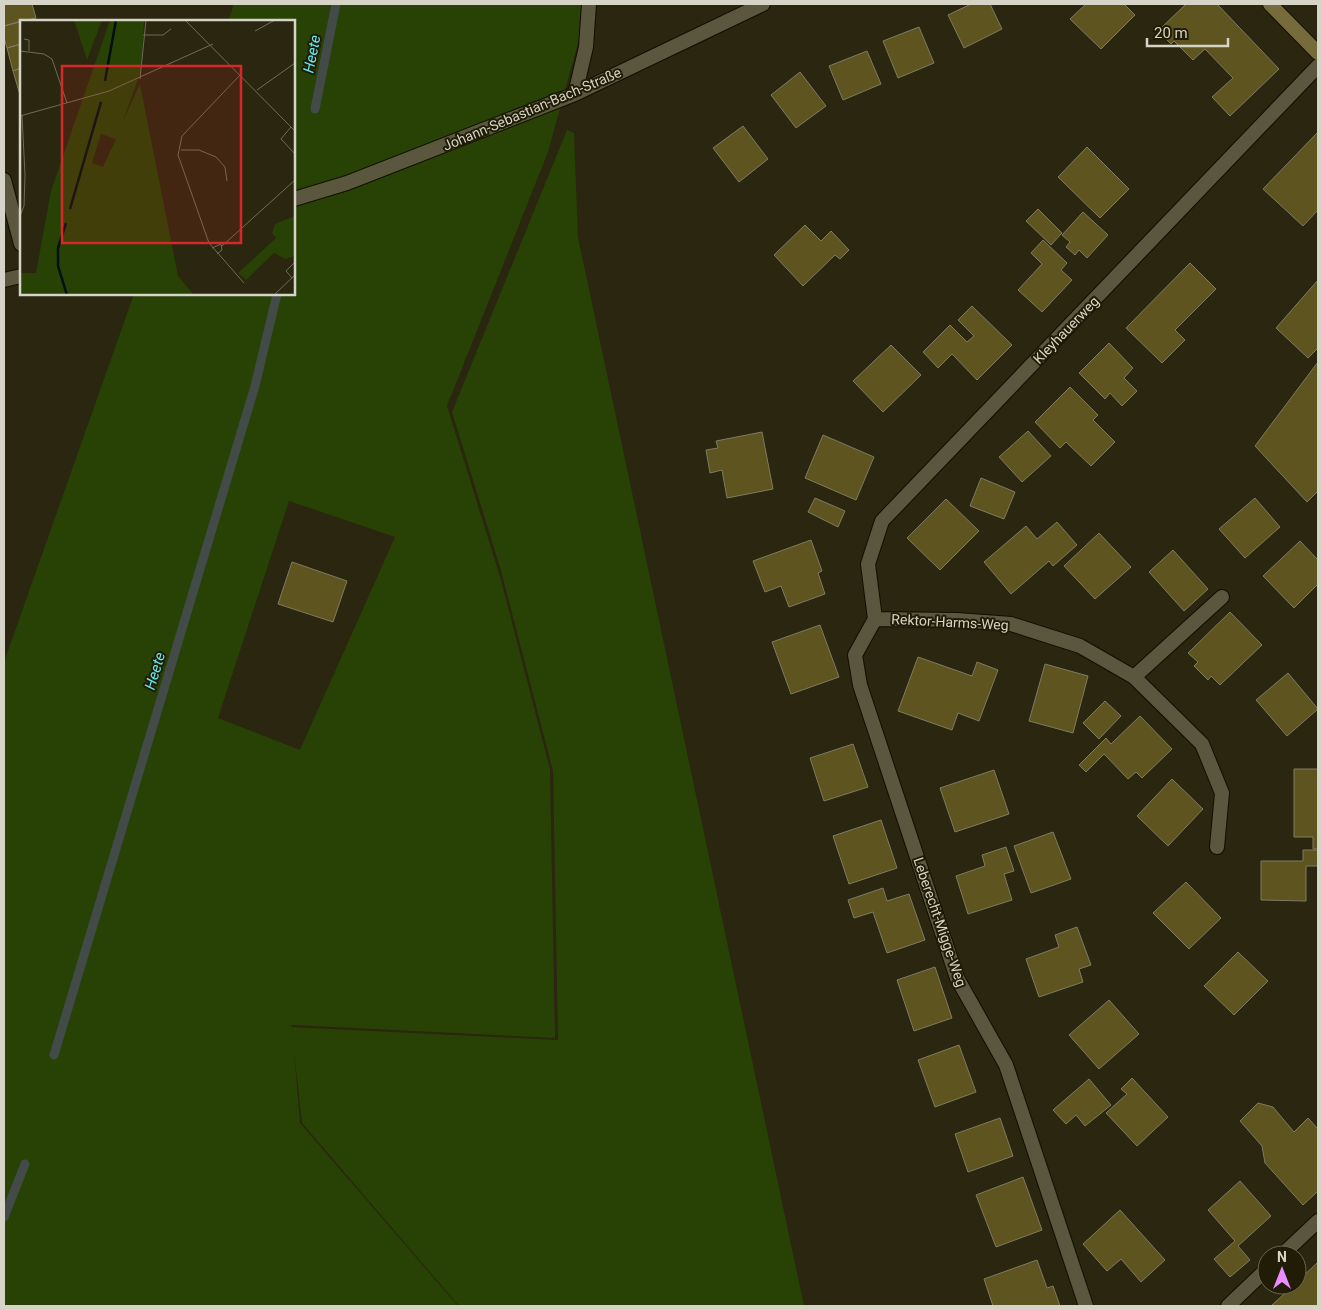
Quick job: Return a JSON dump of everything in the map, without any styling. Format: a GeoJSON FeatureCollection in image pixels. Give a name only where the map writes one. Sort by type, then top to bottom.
{"type":"FeatureCollection","features":[{"type":"Feature","properties":{"kind":"main road"},"geometry":{"type":"LineString","coordinates":[[1270,4],[1318,53]]}},
{"type":"Feature","properties":{"kind":"street"},"geometry":{"type":"LineString","coordinates":[[575,94],[586,47],[589,4]]}},
{"type":"Feature","properties":{"kind":"street","name":"Johann-Sebastian-Bach-Straße"},"geometry":{"type":"LineString","coordinates":[[295,199],[347,183],[575,94],[764,4]]}},
{"type":"Feature","properties":{"kind":"street","name":"Kleyhauerweg"},"geometry":{"type":"LineString","coordinates":[[875,618],[868,564],[882,521],[1318,66]]}},
{"type":"Feature","properties":{"kind":"street"},"geometry":{"type":"LineString","coordinates":[[4,180],[20,240]]}},
{"type":"Feature","properties":{"kind":"street"},"geometry":{"type":"LineString","coordinates":[[4,280],[20,276]]}},
{"type":"Feature","properties":{"kind":"street"},"geometry":{"type":"LineString","coordinates":[[1134,676],[1222,597]]}},
{"type":"Feature","properties":{"kind":"street","name":"Rektor-Harms-Weg"},"geometry":{"type":"LineString","coordinates":[[875,618],[957,620],[1011,624],[1080,646],[1134,676],[1202,744],[1222,793],[1217,847]]}},
{"type":"Feature","properties":{"kind":"street","name":"Leberecht-Migge-Weg"},"geometry":{"type":"LineString","coordinates":[[875,618],[855,655],[860,685],[957,978],[1006,1065],[1086,1306]]}},
{"type":"Feature","properties":{"kind":"street"},"geometry":{"type":"LineString","coordinates":[[1293,1245],[1318,1221]]}},
{"type":"Feature","properties":{"kind":"street"},"geometry":{"type":"LineString","coordinates":[[1228,1306],[1257,1278]]}},
{"type":"Feature","properties":{"kind":"green space"},"geometry":{"type":"Polygon","coordinates":[[[234,4],[581,4],[580,36],[548,152],[447,406],[501,580],[550,769],[555,1038],[292,1025],[291,1027],[558,1040],[553,771],[500,567],[452,412],[567,130],[574,133],[578,237],[804,1306],[459,1306],[302,1123],[294,1051],[300,1123],[458,1306],[4,1306],[4,662],[134,295],[295,295],[295,20],[228,20],[234,4]],[[289,501],[218,718],[300,750],[395,537],[289,501]]]}},
{"type":"Feature","properties":{"kind":"building"},"geometry":{"type":"Polygon","coordinates":[[[4,4],[32,4],[36,18],[20,20],[20,22],[4,26],[4,4]]]}},
{"type":"Feature","properties":{"kind":"building"},"geometry":{"type":"Polygon","coordinates":[[[971,4],[990,4],[1002,29],[964,48],[948,15],[971,4]]]}},
{"type":"Feature","properties":{"kind":"building"},"geometry":{"type":"Polygon","coordinates":[[[1086,4],[1124,4],[1135,15],[1101,49],[1070,19],[1086,4]]]}},
{"type":"Feature","properties":{"kind":"building"},"geometry":{"type":"Polygon","coordinates":[[[1186,4],[1217,4],[1279,69],[1230,116],[1212,97],[1233,78],[1205,49],[1193,60],[1174,41],[1171,44],[1158,31],[1186,4]]]}},
{"type":"Feature","properties":{"kind":"building"},"geometry":{"type":"Polygon","coordinates":[[[20,21],[20,44],[7,48],[4,38],[4,26],[20,21]]]}},
{"type":"Feature","properties":{"kind":"building"},"geometry":{"type":"Polygon","coordinates":[[[919,27],[934,63],[898,78],[883,41],[919,27]]]}},
{"type":"Feature","properties":{"kind":"building"},"geometry":{"type":"Polygon","coordinates":[[[20,44],[20,68],[13,71],[7,48],[20,44]]]}},
{"type":"Feature","properties":{"kind":"building"},"geometry":{"type":"Polygon","coordinates":[[[867,51],[881,84],[843,100],[829,66],[867,51]]]}},
{"type":"Feature","properties":{"kind":"building"},"geometry":{"type":"Polygon","coordinates":[[[20,68],[20,95],[13,71],[20,68]]]}},
{"type":"Feature","properties":{"kind":"building"},"geometry":{"type":"Polygon","coordinates":[[[800,72],[826,106],[796,128],[771,95],[800,72]]]}},
{"type":"Feature","properties":{"kind":"building"},"geometry":{"type":"Polygon","coordinates":[[[743,126],[768,159],[739,182],[713,148],[743,126]]]}},
{"type":"Feature","properties":{"kind":"building"},"geometry":{"type":"Polygon","coordinates":[[[1318,132],[1318,210],[1303,226],[1263,189],[1318,132]]]}},
{"type":"Feature","properties":{"kind":"building"},"geometry":{"type":"Polygon","coordinates":[[[1087,147],[1129,189],[1100,218],[1058,177],[1087,147]]]}},
{"type":"Feature","properties":{"kind":"building"},"geometry":{"type":"Polygon","coordinates":[[[1038,209],[1062,233],[1051,245],[1026,221],[1038,209]]]}},
{"type":"Feature","properties":{"kind":"building"},"geometry":{"type":"Polygon","coordinates":[[[1083,212],[1108,235],[1087,258],[1079,250],[1075,255],[1066,247],[1070,242],[1062,235],[1083,212]]]}},
{"type":"Feature","properties":{"kind":"building"},"geometry":{"type":"Polygon","coordinates":[[[805,225],[821,241],[831,231],[849,250],[840,259],[835,255],[803,286],[774,255],[805,225]]]}},
{"type":"Feature","properties":{"kind":"building"},"geometry":{"type":"Polygon","coordinates":[[[1043,240],[1067,263],[1061,270],[1072,280],[1042,312],[1018,290],[1042,264],[1031,253],[1043,240]]]}},
{"type":"Feature","properties":{"kind":"building"},"geometry":{"type":"Polygon","coordinates":[[[1190,263],[1216,289],[1175,330],[1185,340],[1162,363],[1126,328],[1190,263]]]}},
{"type":"Feature","properties":{"kind":"building"},"geometry":{"type":"Polygon","coordinates":[[[1318,280],[1318,348],[1308,358],[1276,328],[1318,280]]]}},
{"type":"Feature","properties":{"kind":"building"},"geometry":{"type":"Polygon","coordinates":[[[972,306],[1012,345],[977,380],[952,354],[938,368],[923,352],[950,325],[967,342],[974,336],[958,320],[972,306]]]}},
{"type":"Feature","properties":{"kind":"building"},"geometry":{"type":"Polygon","coordinates":[[[1109,343],[1133,368],[1124,378],[1137,391],[1122,406],[1110,393],[1105,399],[1079,373],[1109,343]]]}},
{"type":"Feature","properties":{"kind":"building"},"geometry":{"type":"Polygon","coordinates":[[[891,345],[921,375],[883,412],[853,381],[891,345]]]}},
{"type":"Feature","properties":{"kind":"building"},"geometry":{"type":"Polygon","coordinates":[[[1318,362],[1318,491],[1307,502],[1255,446],[1318,362]]]}},
{"type":"Feature","properties":{"kind":"building"},"geometry":{"type":"Polygon","coordinates":[[[1070,387],[1098,415],[1093,420],[1115,442],[1091,466],[1066,442],[1060,448],[1035,422],[1070,387]]]}},
{"type":"Feature","properties":{"kind":"building"},"geometry":{"type":"Polygon","coordinates":[[[1028,431],[1051,456],[1022,482],[999,457],[1028,431]]]}},
{"type":"Feature","properties":{"kind":"building"},"geometry":{"type":"Polygon","coordinates":[[[762,432],[773,489],[727,498],[722,470],[710,473],[706,450],[718,448],[716,441],[762,432]]]}},
{"type":"Feature","properties":{"kind":"building"},"geometry":{"type":"Polygon","coordinates":[[[823,435],[874,457],[856,500],[805,478],[823,435]]]}},
{"type":"Feature","properties":{"kind":"building"},"geometry":{"type":"Polygon","coordinates":[[[981,478],[1015,492],[1004,519],[970,506],[981,478]]]}},
{"type":"Feature","properties":{"kind":"building"},"geometry":{"type":"Polygon","coordinates":[[[815,498],[845,511],[838,527],[808,512],[815,498]]]}},
{"type":"Feature","properties":{"kind":"building"},"geometry":{"type":"Polygon","coordinates":[[[1255,498],[1280,527],[1245,558],[1219,529],[1255,498]]]}},
{"type":"Feature","properties":{"kind":"building"},"geometry":{"type":"Polygon","coordinates":[[[946,499],[979,531],[940,570],[907,538],[946,499]]]}},
{"type":"Feature","properties":{"kind":"building"},"geometry":{"type":"Polygon","coordinates":[[[1057,522],[1077,545],[1053,566],[1049,561],[1011,594],[984,562],[1026,526],[1037,539],[1057,522]]]}},
{"type":"Feature","properties":{"kind":"building"},"geometry":{"type":"Polygon","coordinates":[[[1099,533],[1131,567],[1095,599],[1064,566],[1099,533]]]}},
{"type":"Feature","properties":{"kind":"building"},"geometry":{"type":"Polygon","coordinates":[[[811,540],[822,571],[818,573],[825,594],[789,607],[781,586],[765,592],[753,561],[811,540]]]}},
{"type":"Feature","properties":{"kind":"building"},"geometry":{"type":"Polygon","coordinates":[[[1300,541],[1318,560],[1318,584],[1294,608],[1263,576],[1300,541]]]}},
{"type":"Feature","properties":{"kind":"building"},"geometry":{"type":"Polygon","coordinates":[[[1173,550],[1208,589],[1184,611],[1149,572],[1173,550]]]}},
{"type":"Feature","properties":{"kind":"building"},"geometry":{"type":"Polygon","coordinates":[[[292,562],[347,581],[333,622],[278,604],[292,562]]]}},
{"type":"Feature","properties":{"kind":"building"},"geometry":{"type":"Polygon","coordinates":[[[1230,612],[1262,645],[1220,685],[1211,676],[1208,680],[1194,666],[1198,662],[1188,653],[1230,612]]]}},
{"type":"Feature","properties":{"kind":"building"},"geometry":{"type":"Polygon","coordinates":[[[820,625],[839,677],[791,694],[772,642],[820,625]]]}},
{"type":"Feature","properties":{"kind":"building"},"geometry":{"type":"Polygon","coordinates":[[[918,657],[972,676],[977,662],[998,670],[979,721],[958,713],[952,730],[898,711],[918,657]]]}},
{"type":"Feature","properties":{"kind":"building"},"geometry":{"type":"Polygon","coordinates":[[[1045,664],[1088,676],[1073,733],[1029,721],[1045,664]]]}},
{"type":"Feature","properties":{"kind":"building"},"geometry":{"type":"Polygon","coordinates":[[[1288,673],[1318,709],[1287,736],[1256,700],[1288,673]]]}},
{"type":"Feature","properties":{"kind":"building"},"geometry":{"type":"Polygon","coordinates":[[[1105,701],[1121,716],[1099,739],[1083,723],[1105,701]]]}},
{"type":"Feature","properties":{"kind":"building"},"geometry":{"type":"Polygon","coordinates":[[[1140,716],[1172,749],[1142,778],[1136,772],[1128,779],[1104,754],[1086,772],[1079,765],[1106,738],[1111,744],[1140,716]]]}},
{"type":"Feature","properties":{"kind":"building"},"geometry":{"type":"Polygon","coordinates":[[[853,744],[868,787],[824,801],[810,758],[853,744]]]}},
{"type":"Feature","properties":{"kind":"building"},"geometry":{"type":"Polygon","coordinates":[[[1294,769],[1318,769],[1318,849],[1313,849],[1313,837],[1294,837],[1294,769]]]}},
{"type":"Feature","properties":{"kind":"building"},"geometry":{"type":"Polygon","coordinates":[[[994,770],[1009,814],[955,832],[940,788],[994,770]]]}},
{"type":"Feature","properties":{"kind":"building"},"geometry":{"type":"Polygon","coordinates":[[[1172,779],[1203,809],[1168,846],[1137,816],[1172,779]]]}},
{"type":"Feature","properties":{"kind":"building"},"geometry":{"type":"Polygon","coordinates":[[[881,820],[897,868],[849,884],[833,836],[881,820]]]}},
{"type":"Feature","properties":{"kind":"building"},"geometry":{"type":"Polygon","coordinates":[[[1053,832],[1071,879],[1031,893],[1014,846],[1053,832]]]}},
{"type":"Feature","properties":{"kind":"building"},"geometry":{"type":"Polygon","coordinates":[[[1006,847],[1014,871],[1004,874],[1012,900],[968,914],[956,876],[985,866],[982,855],[1006,847]]]}},
{"type":"Feature","properties":{"kind":"building"},"geometry":{"type":"Polygon","coordinates":[[[1303,850],[1318,850],[1318,866],[1306,866],[1306,901],[1261,900],[1261,861],[1303,861],[1303,850]]]}},
{"type":"Feature","properties":{"kind":"building"},"geometry":{"type":"Polygon","coordinates":[[[1186,882],[1221,918],[1189,949],[1153,913],[1186,882]]]}},
{"type":"Feature","properties":{"kind":"building"},"geometry":{"type":"Polygon","coordinates":[[[883,888],[887,901],[909,894],[925,940],[887,953],[873,912],[854,918],[848,900],[883,888]]]}},
{"type":"Feature","properties":{"kind":"building"},"geometry":{"type":"Polygon","coordinates":[[[1077,927],[1091,965],[1079,969],[1083,982],[1039,997],[1026,959],[1059,947],[1055,935],[1077,927]]]}},
{"type":"Feature","properties":{"kind":"building"},"geometry":{"type":"Polygon","coordinates":[[[1238,952],[1268,981],[1234,1015],[1204,986],[1238,952]]]}},
{"type":"Feature","properties":{"kind":"building"},"geometry":{"type":"Polygon","coordinates":[[[935,967],[952,1018],[914,1031],[897,980],[935,967]]]}},
{"type":"Feature","properties":{"kind":"building"},"geometry":{"type":"Polygon","coordinates":[[[1109,1000],[1139,1034],[1099,1069],[1069,1035],[1109,1000]]]}},
{"type":"Feature","properties":{"kind":"building"},"geometry":{"type":"Polygon","coordinates":[[[959,1045],[976,1092],[935,1107],[918,1060],[959,1045]]]}},
{"type":"Feature","properties":{"kind":"building"},"geometry":{"type":"Polygon","coordinates":[[[1132,1078],[1168,1117],[1137,1146],[1106,1113],[1127,1094],[1121,1089],[1132,1078]]]}},
{"type":"Feature","properties":{"kind":"building"},"geometry":{"type":"Polygon","coordinates":[[[1089,1079],[1111,1105],[1085,1126],[1076,1115],[1066,1124],[1053,1110],[1089,1079]]]}},
{"type":"Feature","properties":{"kind":"building"},"geometry":{"type":"Polygon","coordinates":[[[1258,1103],[1273,1107],[1294,1132],[1308,1118],[1318,1129],[1318,1191],[1303,1205],[1265,1163],[1262,1146],[1240,1121],[1258,1103]]]}},
{"type":"Feature","properties":{"kind":"building"},"geometry":{"type":"Polygon","coordinates":[[[1000,1118],[1013,1156],[968,1172],[955,1134],[1000,1118]]]}},
{"type":"Feature","properties":{"kind":"building"},"geometry":{"type":"Polygon","coordinates":[[[1023,1177],[1042,1230],[996,1247],[976,1195],[1023,1177]]]}},
{"type":"Feature","properties":{"kind":"building"},"geometry":{"type":"Polygon","coordinates":[[[1240,1181],[1271,1216],[1238,1246],[1250,1260],[1230,1277],[1214,1259],[1235,1241],[1208,1210],[1240,1181]]]}},
{"type":"Feature","properties":{"kind":"building"},"geometry":{"type":"Polygon","coordinates":[[[1120,1210],[1165,1260],[1141,1282],[1121,1259],[1107,1271],[1083,1244],[1120,1210]]]}},
{"type":"Feature","properties":{"kind":"building"},"geometry":{"type":"Polygon","coordinates":[[[1037,1260],[1047,1288],[1053,1286],[1060,1306],[993,1306],[984,1279],[1037,1260]]]}},
{"type":"Feature","properties":{"kind":"building"},"geometry":{"type":"Polygon","coordinates":[[[1318,1262],[1318,1306],[1272,1305],[1283,1295],[1307,1295],[1307,1272],[1318,1262]]]}},
{"type":"Feature","properties":{"kind":"waterway","name":"Heete"},"geometry":{"type":"LineString","coordinates":[[315,109],[336,4]]}},
{"type":"Feature","properties":{"kind":"waterway","name":"Heete"},"geometry":{"type":"LineString","coordinates":[[54,1055],[255,386],[277,295]]}},
{"type":"Feature","properties":{"kind":"waterway","name":"Heete"},"geometry":{"type":"LineString","coordinates":[[4,1217],[25,1164]]}}]}
